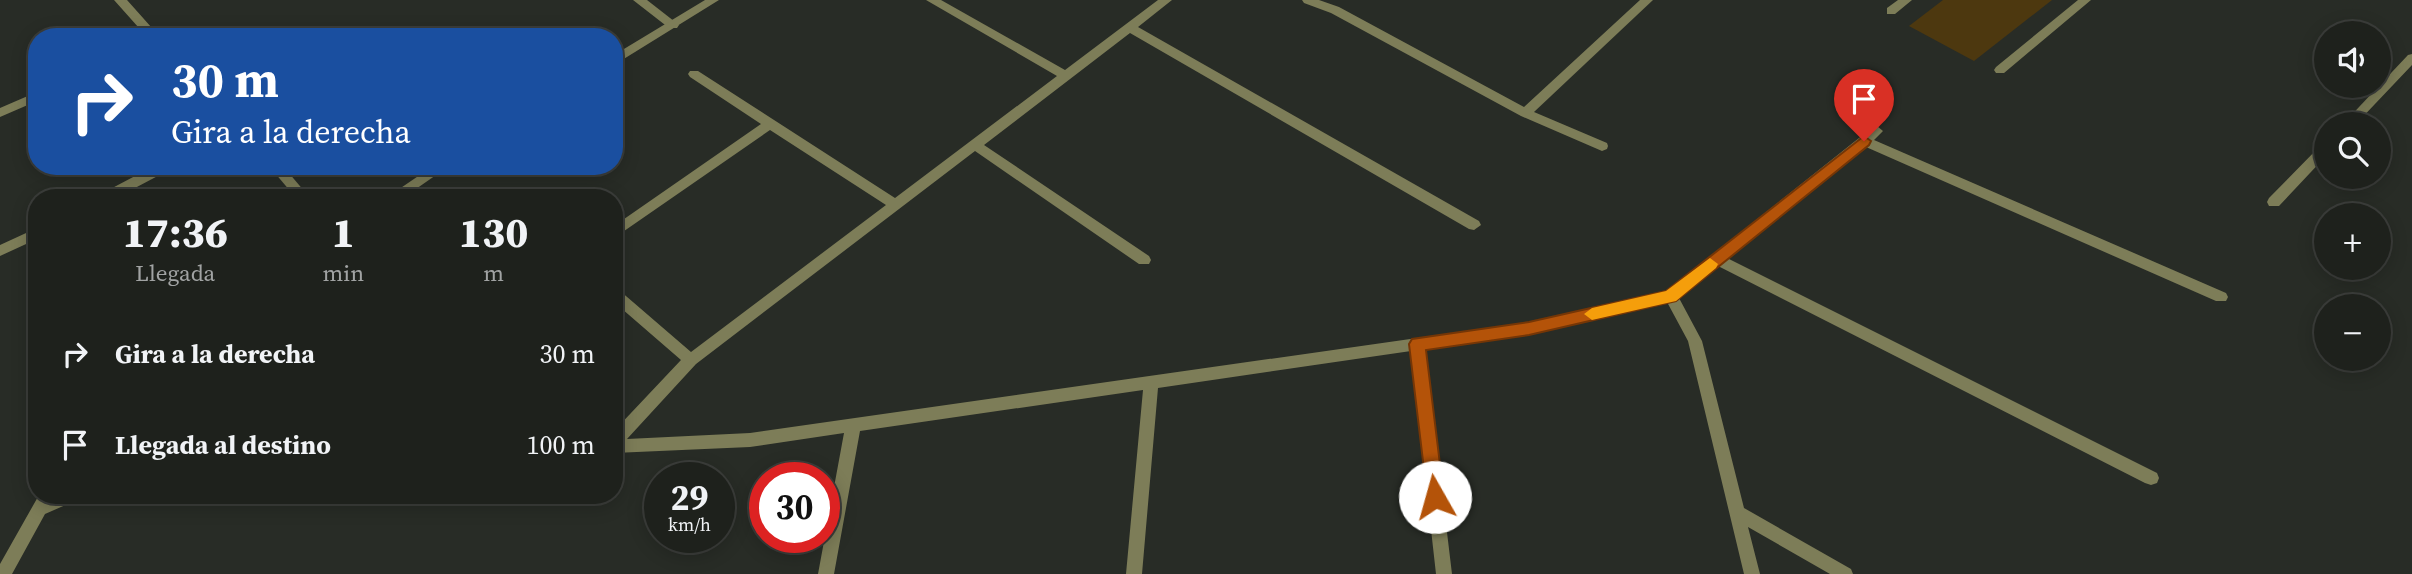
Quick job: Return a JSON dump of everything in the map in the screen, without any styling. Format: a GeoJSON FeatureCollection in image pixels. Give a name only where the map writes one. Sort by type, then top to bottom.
{"type":"FeatureCollection","features":[{"type":"Feature","properties":{"kind":"street"},"geometry":{"type":"LineString","coordinates":[[120,0],[146,28]]}},
{"type":"Feature","properties":{"kind":"street"},"geometry":{"type":"LineString","coordinates":[[639,0],[673,25]]}},
{"type":"Feature","properties":{"kind":"street"},"geometry":{"type":"LineString","coordinates":[[623,56],[713,0]]}},
{"type":"Feature","properties":{"kind":"street"},"geometry":{"type":"LineString","coordinates":[[623,434],[691,360],[1166,0]]}},
{"type":"Feature","properties":{"kind":"street"},"geometry":{"type":"LineString","coordinates":[[1308,0],[1335,10],[1525,113],[1602,146]]}},
{"type":"Feature","properties":{"kind":"street"},"geometry":{"type":"LineString","coordinates":[[1335,10],[1348,0]]}},
{"type":"Feature","properties":{"kind":"street"},"geometry":{"type":"LineString","coordinates":[[1525,113],[1647,0]]}},
{"type":"Feature","properties":{"kind":"street"},"geometry":{"type":"LineString","coordinates":[[1891,11],[1906,0]]}},
{"type":"Feature","properties":{"kind":"street"},"geometry":{"type":"LineString","coordinates":[[2000,70],[2085,0]]}},
{"type":"Feature","properties":{"kind":"street"},"geometry":{"type":"LineString","coordinates":[[942,2],[1066,76]]}},
{"type":"Feature","properties":{"kind":"street"},"geometry":{"type":"LineString","coordinates":[[1130,28],[1474,225]]}},
{"type":"Feature","properties":{"kind":"street"},"geometry":{"type":"LineString","coordinates":[[2360,112],[2412,58]]}},
{"type":"Feature","properties":{"kind":"street"},"geometry":{"type":"LineString","coordinates":[[694,74],[895,205]]}},
{"type":"Feature","properties":{"kind":"street"},"geometry":{"type":"LineString","coordinates":[[0,113],[28,100]]}},
{"type":"Feature","properties":{"kind":"street"},"geometry":{"type":"LineString","coordinates":[[623,227],[770,124]]}},
{"type":"Feature","properties":{"kind":"street"},"geometry":{"type":"LineString","coordinates":[[623,444],[750,440],[1529,328],[1671,296],[1877,131]]}},
{"type":"Feature","properties":{"kind":"street"},"geometry":{"type":"LineString","coordinates":[[1864,141],[2221,297]]}},
{"type":"Feature","properties":{"kind":"street"},"geometry":{"type":"LineString","coordinates":[[975,145],[1144,260]]}},
{"type":"Feature","properties":{"kind":"street"},"geometry":{"type":"LineString","coordinates":[[2274,202],[2314,160]]}},
{"type":"Feature","properties":{"kind":"street"},"geometry":{"type":"LineString","coordinates":[[121,189],[149,175]]}},
{"type":"Feature","properties":{"kind":"street"},"geometry":{"type":"LineString","coordinates":[[283,175],[296,189]]}},
{"type":"Feature","properties":{"kind":"street"},"geometry":{"type":"LineString","coordinates":[[406,189],[429,175]]}},
{"type":"Feature","properties":{"kind":"street"},"geometry":{"type":"LineString","coordinates":[[0,251],[28,237]]}},
{"type":"Feature","properties":{"kind":"street"},"geometry":{"type":"LineString","coordinates":[[1716,259],[2151,478]]}},
{"type":"Feature","properties":{"kind":"street"},"geometry":{"type":"LineString","coordinates":[[1671,296],[1695,341],[1752,574]]}},
{"type":"Feature","properties":{"kind":"street"},"geometry":{"type":"LineString","coordinates":[[623,302],[691,360]]}},
{"type":"Feature","properties":{"kind":"street"},"geometry":{"type":"LineString","coordinates":[[1417,344],[1444,574]]}},
{"type":"Feature","properties":{"kind":"street"},"geometry":{"type":"LineString","coordinates":[[1133,574],[1151,382]]}},
{"type":"Feature","properties":{"kind":"street"},"geometry":{"type":"LineString","coordinates":[[826,574],[853,425]]}},
{"type":"Feature","properties":{"kind":"street"},"geometry":{"type":"LineString","coordinates":[[3,574],[42,504]]}},
{"type":"Feature","properties":{"kind":"street"},"geometry":{"type":"LineString","coordinates":[[1737,512],[1845,574]]}},
{"type":"Feature","properties":{"kind":"shaded area"},"geometry":{"type":"Polygon","coordinates":[[[1943,0],[2052,0],[1974,61],[1909,26],[1943,0]]]}},
{"type":"Feature","properties":{"kind":"slow traffic"},"geometry":{"type":"LineString","coordinates":[[1592,314],[1671,296],[1710,264]]}},
{"type":"Feature","properties":{"kind":"route"},"geometry":{"type":"LineString","coordinates":[[1435,497],[1417,344],[1529,328],[1671,296],[1864,141]]}}]}
